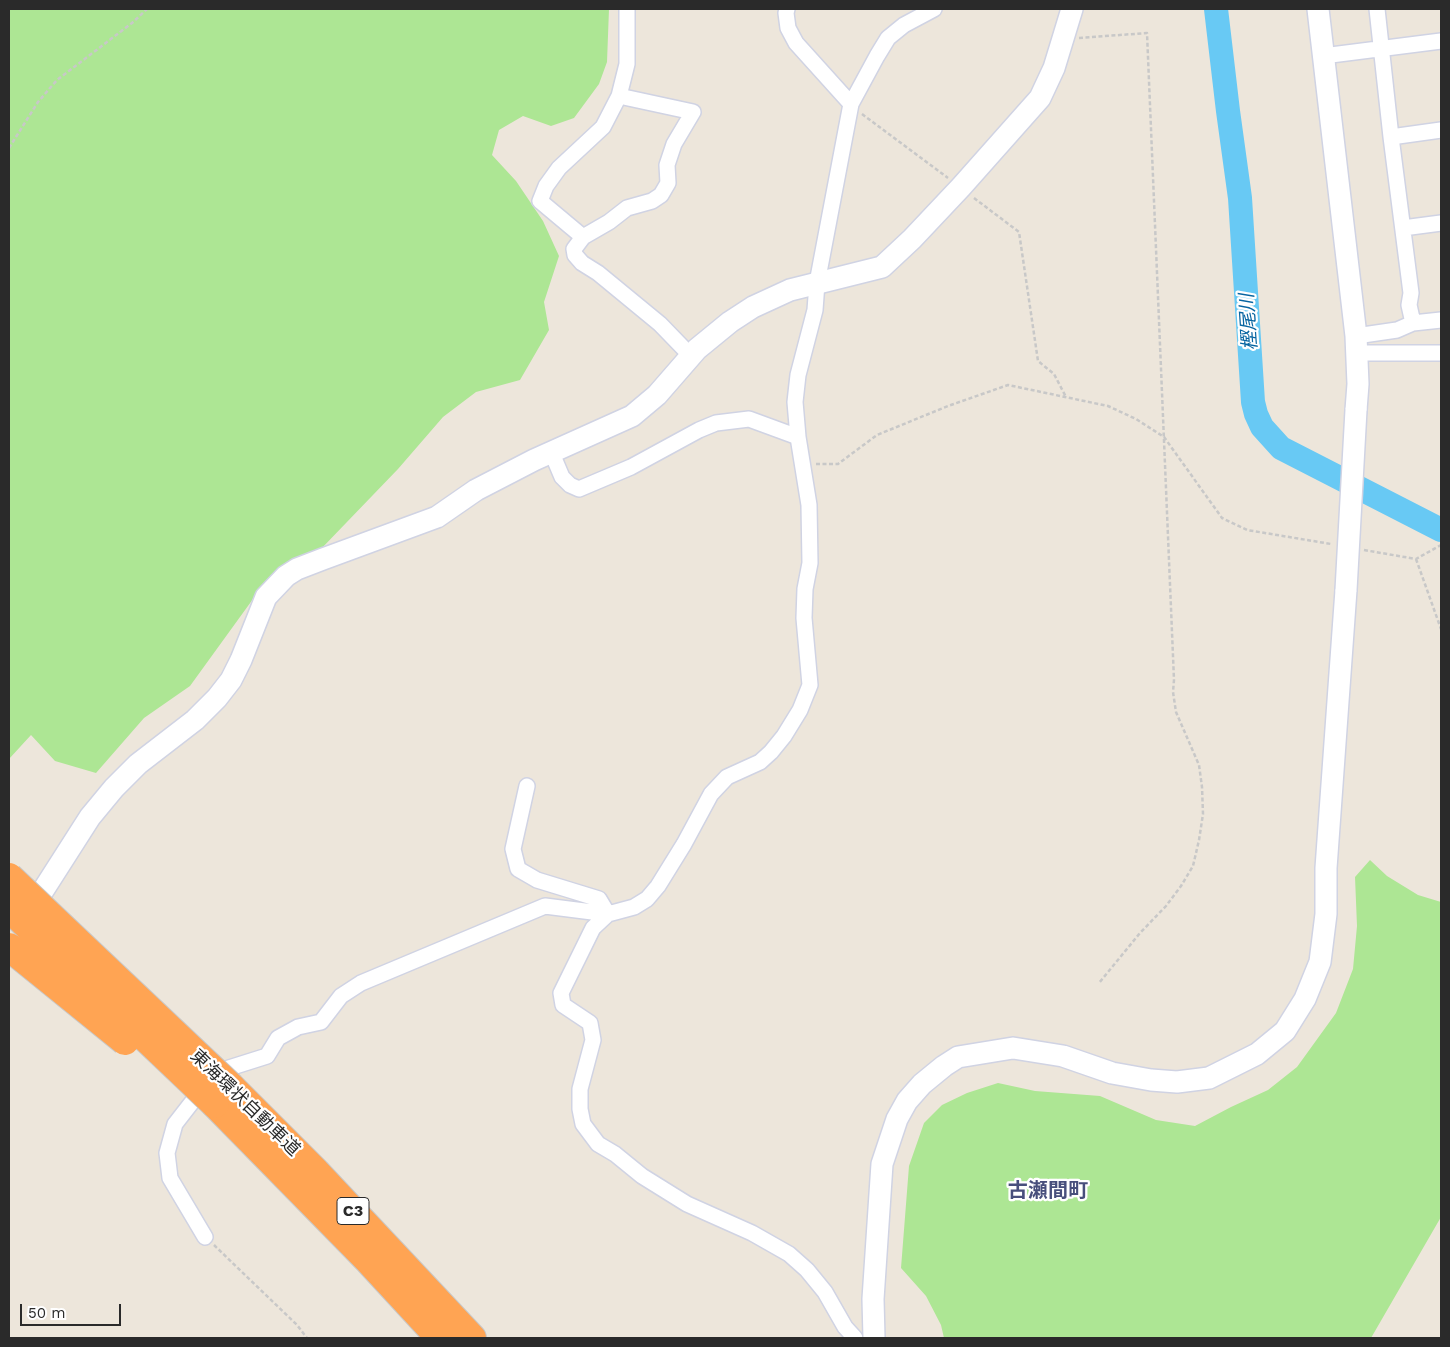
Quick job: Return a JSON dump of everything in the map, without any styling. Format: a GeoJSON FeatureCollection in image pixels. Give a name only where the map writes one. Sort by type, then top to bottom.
{"type":"FeatureCollection","features":[{"type":"Feature","properties":{"kind":"highway","name":"東海環状自動車道"},"geometry":{"type":"LineString","coordinates":[[9,876],[19,902],[217,1100],[440,1338]]}},
{"type":"Feature","properties":{"kind":"highway"},"geometry":{"type":"LineString","coordinates":[[9,948],[93,1013],[217,1100]]}},
{"type":"Feature","properties":{"kind":"highway","name":"東海環状自動車道"},"geometry":{"type":"LineString","coordinates":[[217,1100],[316,1172],[472,1338]]}},
{"type":"Feature","properties":{"kind":"street"},"geometry":{"type":"LineString","coordinates":[[583,236],[540,201],[546,186],[558,168],[603,127],[620,96],[627,64],[627,9]]}},
{"type":"Feature","properties":{"kind":"street"},"geometry":{"type":"LineString","coordinates":[[787,9],[788,28],[796,43],[851,105]]}},
{"type":"Feature","properties":{"kind":"street"},"geometry":{"type":"LineString","coordinates":[[205,1238],[170,1178],[167,1153],[175,1124],[196,1097],[230,1068],[267,1056],[278,1038],[298,1027],[321,1022],[341,996],[361,983],[546,906],[608,914],[634,907],[647,900],[684,844],[711,794],[727,777],[760,762],[771,752],[784,736],[800,710],[810,685],[804,618],[805,589],[810,562],[809,505],[798,436],[795,402],[798,375],[815,310],[818,282],[851,105],[888,38],[904,25],[934,9]]}},
{"type":"Feature","properties":{"kind":"street"},"geometry":{"type":"LineString","coordinates":[[9,948],[18,930],[90,817],[114,788],[132,770],[195,720],[217,698],[231,680],[266,597],[286,576],[323,559],[437,517],[476,490],[551,451],[632,416],[657,394],[691,356],[730,322],[753,307],[790,290],[882,267],[912,239],[961,187],[1040,98],[1054,68],[1072,9]]}},
{"type":"Feature","properties":{"kind":"street"},"geometry":{"type":"LineString","coordinates":[[874,1338],[873,1299],[882,1164],[897,1119],[907,1101],[922,1084],[958,1057],[1013,1048],[1063,1056],[1112,1073],[1151,1080],[1177,1082],[1209,1078],[1257,1054],[1284,1031],[1305,999],[1320,962],[1326,914],[1326,868],[1346,590],[1358,384],[1356,344],[1318,9]]}},
{"type":"Feature","properties":{"kind":"street"},"geometry":{"type":"LineString","coordinates":[[1377,9],[1411,293],[1409,305],[1413,323]]}},
{"type":"Feature","properties":{"kind":"street"},"geometry":{"type":"LineString","coordinates":[[1323,56],[1441,41]]}},
{"type":"Feature","properties":{"kind":"street"},"geometry":{"type":"LineString","coordinates":[[620,96],[693,112],[674,144],[668,165],[668,183],[661,195],[652,201],[626,208],[609,222],[583,236],[574,248],[575,256],[660,324],[691,356]]}},
{"type":"Feature","properties":{"kind":"street"},"geometry":{"type":"LineString","coordinates":[[1391,137],[1441,130]]}},
{"type":"Feature","properties":{"kind":"street"},"geometry":{"type":"LineString","coordinates":[[1403,228],[1441,224]]}},
{"type":"Feature","properties":{"kind":"street"},"geometry":{"type":"LineString","coordinates":[[1356,344],[1413,323],[1441,320]]}},
{"type":"Feature","properties":{"kind":"street"},"geometry":{"type":"LineString","coordinates":[[1356,344],[1441,353]]}},
{"type":"Feature","properties":{"kind":"street"},"geometry":{"type":"LineString","coordinates":[[551,451],[562,477],[570,485],[579,489],[630,467],[699,430],[716,423],[749,419],[798,436]]}},
{"type":"Feature","properties":{"kind":"street"},"geometry":{"type":"LineString","coordinates":[[527,786],[513,849],[518,868],[536,880],[599,899],[608,914]]}},
{"type":"Feature","properties":{"kind":"street"},"geometry":{"type":"LineString","coordinates":[[608,914],[593,928],[561,993],[563,1005],[590,1023],[593,1040],[580,1089],[580,1109],[583,1124],[598,1144],[615,1154],[650,1181],[687,1204],[752,1233],[789,1254],[807,1270],[825,1292],[845,1327],[855,1338]]}},
{"type":"Feature","properties":{"kind":"path"},"geometry":{"type":"LineString","coordinates":[[9,148],[38,102],[56,80],[132,23],[147,9]]}},
{"type":"Feature","properties":{"kind":"path"},"geometry":{"type":"LineString","coordinates":[[1063,37],[1074,38],[1147,33],[1173,692],[1176,712],[1199,765],[1203,814],[1193,866],[1181,886],[1166,906],[1140,933],[1098,983]]}},
{"type":"Feature","properties":{"kind":"path"},"geometry":{"type":"LineString","coordinates":[[851,105],[1020,232],[1038,361],[1054,374],[1066,397]]}},
{"type":"Feature","properties":{"kind":"path"},"geometry":{"type":"LineString","coordinates":[[802,464],[838,464],[877,435],[940,409],[1008,385],[1108,406],[1136,419],[1164,437],[1222,518],[1247,530],[1332,544]]}},
{"type":"Feature","properties":{"kind":"path"},"geometry":{"type":"LineString","coordinates":[[1360,549],[1416,559],[1441,545]]}},
{"type":"Feature","properties":{"kind":"path"},"geometry":{"type":"LineString","coordinates":[[1416,559],[1441,629]]}},
{"type":"Feature","properties":{"kind":"path"},"geometry":{"type":"LineString","coordinates":[[205,1238],[297,1326],[307,1338]]}},
{"type":"Feature","properties":{"kind":"green space"},"geometry":{"type":"Polygon","coordinates":[[[9,9],[609,9],[607,62],[599,84],[574,118],[551,126],[523,116],[499,130],[492,155],[516,181],[543,221],[559,256],[544,302],[549,330],[520,380],[476,392],[443,417],[398,469],[320,550],[282,572],[253,599],[190,686],[144,718],[96,773],[55,761],[31,735],[9,759],[9,9]]]}},
{"type":"Feature","properties":{"kind":"green space"},"geometry":{"type":"Polygon","coordinates":[[[1370,860],[1387,876],[1418,895],[1441,902],[1441,1217],[1371,1338],[944,1338],[941,1325],[926,1296],[901,1268],[909,1166],[924,1123],[942,1105],[967,1093],[998,1083],[1035,1091],[1100,1096],[1156,1120],[1195,1126],[1268,1090],[1297,1067],[1336,1013],[1353,969],[1357,926],[1355,877],[1370,860]]]}},
{"type":"Feature","properties":{"kind":"waterway","name":"樫尾川"},"geometry":{"type":"LineString","coordinates":[[1216,9],[1240,198],[1253,402],[1256,414],[1262,427],[1281,448],[1441,530]]}},
{"type":"Feature","properties":{"kind":"district","name":"古瀬間町"},"geometry":{"type":"Point","coordinates":[1048,1191]}}]}
